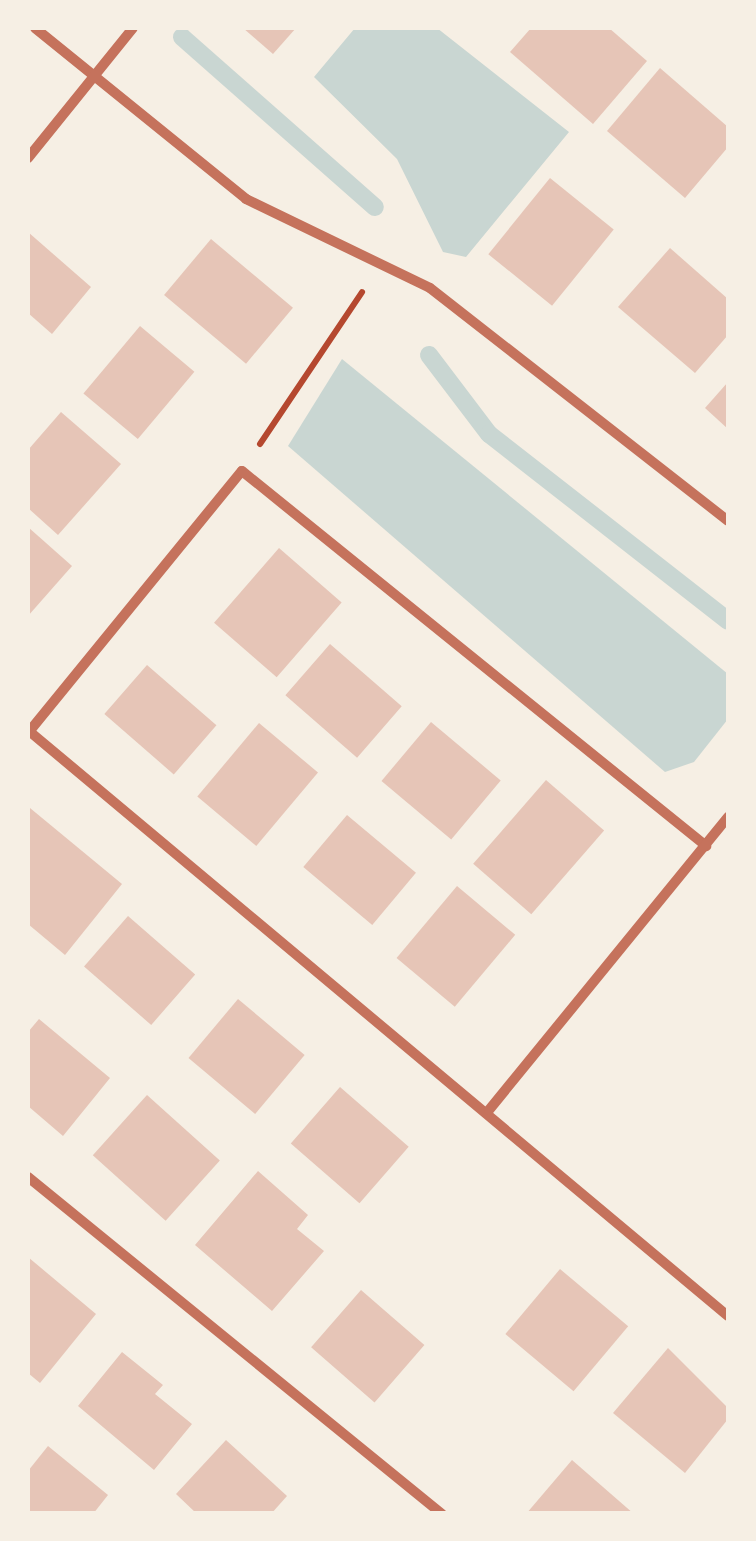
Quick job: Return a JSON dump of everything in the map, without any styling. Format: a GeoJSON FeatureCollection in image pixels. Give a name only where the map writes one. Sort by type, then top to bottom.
{"type":"FeatureCollection","features":[{"type":"Feature","properties":{"kind":"street"},"geometry":{"type":"LineString","coordinates":[[35,28],[246,199],[430,288],[728,521]]}},
{"type":"Feature","properties":{"kind":"street"},"geometry":{"type":"LineString","coordinates":[[28,158],[133,28]]}},
{"type":"Feature","properties":{"kind":"street"},"geometry":{"type":"LineString","coordinates":[[706,846],[242,471],[28,732],[489,1110],[728,1316]]}},
{"type":"Feature","properties":{"kind":"street"},"geometry":{"type":"LineString","coordinates":[[489,1110],[728,817]]}},
{"type":"Feature","properties":{"kind":"street"},"geometry":{"type":"LineString","coordinates":[[28,1177],[442,1514]]}},
{"type":"Feature","properties":{"kind":"path"},"geometry":{"type":"LineString","coordinates":[[242,471],[338,325]]}},
{"type":"Feature","properties":{"kind":"shaded area"},"geometry":{"type":"Polygon","coordinates":[[[355,28],[437,28],[569,132],[466,257],[443,252],[397,159],[314,77],[355,28]]]}},
{"type":"Feature","properties":{"kind":"shaded area"},"geometry":{"type":"Polygon","coordinates":[[[342,359],[728,674],[728,719],[694,762],[665,772],[288,446],[342,359]]]}},
{"type":"Feature","properties":{"kind":"building"},"geometry":{"type":"Polygon","coordinates":[[[243,28],[296,28],[273,54],[243,28]]]}},
{"type":"Feature","properties":{"kind":"building"},"geometry":{"type":"Polygon","coordinates":[[[531,28],[609,28],[647,61],[593,124],[510,52],[531,28]]]}},
{"type":"Feature","properties":{"kind":"building"},"geometry":{"type":"Polygon","coordinates":[[[660,68],[728,127],[728,147],[685,198],[607,131],[660,68]]]}},
{"type":"Feature","properties":{"kind":"building"},"geometry":{"type":"Polygon","coordinates":[[[550,178],[614,230],[552,306],[488,254],[550,178]]]}},
{"type":"Feature","properties":{"kind":"building"},"geometry":{"type":"Polygon","coordinates":[[[28,232],[91,287],[52,334],[28,313],[28,232]]]}},
{"type":"Feature","properties":{"kind":"building"},"geometry":{"type":"Polygon","coordinates":[[[211,239],[293,308],[246,364],[164,295],[211,239]]]}},
{"type":"Feature","properties":{"kind":"building"},"geometry":{"type":"Polygon","coordinates":[[[670,248],[728,299],[728,335],[695,373],[618,307],[670,248]]]}},
{"type":"Feature","properties":{"kind":"building"},"geometry":{"type":"Polygon","coordinates":[[[140,326],[194,372],[138,439],[83,393],[140,326]]]}},
{"type":"Feature","properties":{"kind":"building"},"geometry":{"type":"Polygon","coordinates":[[[728,382],[728,429],[705,408],[728,382]]]}},
{"type":"Feature","properties":{"kind":"building"},"geometry":{"type":"Polygon","coordinates":[[[61,412],[121,464],[58,535],[28,508],[28,450],[61,412]]]}},
{"type":"Feature","properties":{"kind":"building"},"geometry":{"type":"Polygon","coordinates":[[[28,527],[72,566],[28,616],[28,527]]]}},
{"type":"Feature","properties":{"kind":"building"},"geometry":{"type":"Polygon","coordinates":[[[279,548],[342,602],[277,677],[214,623],[279,548]]]}},
{"type":"Feature","properties":{"kind":"building"},"geometry":{"type":"Polygon","coordinates":[[[330,644],[402,706],[357,758],[285,695],[330,644]]]}},
{"type":"Feature","properties":{"kind":"building"},"geometry":{"type":"Polygon","coordinates":[[[147,665],[216,725],[174,774],[104,714],[147,665]]]}},
{"type":"Feature","properties":{"kind":"building"},"geometry":{"type":"Polygon","coordinates":[[[431,722],[501,780],[451,839],[382,781],[431,722]]]}},
{"type":"Feature","properties":{"kind":"building"},"geometry":{"type":"Polygon","coordinates":[[[259,723],[318,772],[256,846],[197,797],[259,723]]]}},
{"type":"Feature","properties":{"kind":"building"},"geometry":{"type":"Polygon","coordinates":[[[546,780],[604,831],[531,914],[473,864],[546,780]]]}},
{"type":"Feature","properties":{"kind":"building"},"geometry":{"type":"Polygon","coordinates":[[[30,808],[122,884],[65,955],[28,924],[30,808]]]}},
{"type":"Feature","properties":{"kind":"building"},"geometry":{"type":"Polygon","coordinates":[[[347,815],[416,873],[372,925],[303,867],[347,815]]]}},
{"type":"Feature","properties":{"kind":"building"},"geometry":{"type":"Polygon","coordinates":[[[457,886],[515,935],[455,1007],[397,958],[457,886]]]}},
{"type":"Feature","properties":{"kind":"building"},"geometry":{"type":"Polygon","coordinates":[[[128,916],[195,974],[151,1025],[84,967],[128,916]]]}},
{"type":"Feature","properties":{"kind":"building"},"geometry":{"type":"Polygon","coordinates":[[[238,999],[305,1055],[255,1114],[189,1058],[238,999]]]}},
{"type":"Feature","properties":{"kind":"building"},"geometry":{"type":"Polygon","coordinates":[[[39,1019],[110,1078],[63,1136],[28,1106],[28,1032],[39,1019]]]}},
{"type":"Feature","properties":{"kind":"building"},"geometry":{"type":"Polygon","coordinates":[[[340,1087],[409,1147],[359,1203],[291,1144],[340,1087]]]}},
{"type":"Feature","properties":{"kind":"building"},"geometry":{"type":"Polygon","coordinates":[[[147,1095],[220,1161],[166,1221],[93,1155],[147,1095]]]}},
{"type":"Feature","properties":{"kind":"building"},"geometry":{"type":"Polygon","coordinates":[[[258,1171],[308,1215],[297,1229],[324,1251],[272,1311],[195,1245],[258,1171]]]}},
{"type":"Feature","properties":{"kind":"building"},"geometry":{"type":"Polygon","coordinates":[[[28,1257],[96,1314],[40,1383],[28,1373],[28,1257]]]}},
{"type":"Feature","properties":{"kind":"building"},"geometry":{"type":"Polygon","coordinates":[[[560,1269],[628,1326],[574,1391],[505,1334],[560,1269]]]}},
{"type":"Feature","properties":{"kind":"building"},"geometry":{"type":"Polygon","coordinates":[[[361,1290],[424,1345],[375,1402],[311,1347],[361,1290]]]}},
{"type":"Feature","properties":{"kind":"building"},"geometry":{"type":"Polygon","coordinates":[[[668,1348],[728,1408],[728,1419],[685,1473],[613,1413],[668,1348]]]}},
{"type":"Feature","properties":{"kind":"building"},"geometry":{"type":"Polygon","coordinates":[[[122,1352],[163,1385],[155,1394],[192,1424],[154,1470],[78,1406],[122,1352]]]}},
{"type":"Feature","properties":{"kind":"building"},"geometry":{"type":"Polygon","coordinates":[[[226,1440],[287,1496],[271,1514],[197,1514],[176,1494],[226,1440]]]}},
{"type":"Feature","properties":{"kind":"building"},"geometry":{"type":"Polygon","coordinates":[[[48,1446],[108,1495],[93,1514],[28,1514],[28,1471],[48,1446]]]}},
{"type":"Feature","properties":{"kind":"building"},"geometry":{"type":"Polygon","coordinates":[[[572,1460],[634,1514],[526,1514],[572,1460]]]}},
{"type":"Feature","properties":{"kind":"waterway"},"geometry":{"type":"LineString","coordinates":[[182,37],[375,207]]}},
{"type":"Feature","properties":{"kind":"waterway"},"geometry":{"type":"LineString","coordinates":[[429,355],[489,434],[728,621]]}}]}
